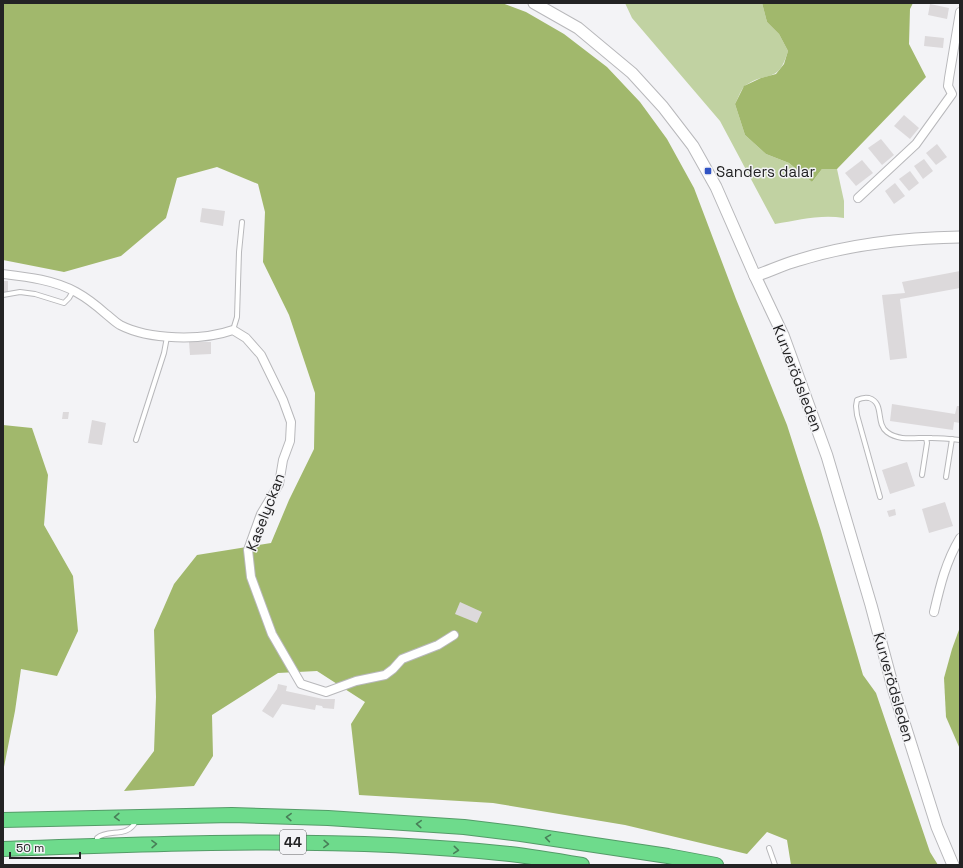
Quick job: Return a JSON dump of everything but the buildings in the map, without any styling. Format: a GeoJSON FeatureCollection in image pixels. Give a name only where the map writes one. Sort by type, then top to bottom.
{"type":"FeatureCollection","features":[{"type":"Feature","properties":{"kind":"highway","name":"44"},"geometry":{"type":"LineString","coordinates":[[3,820],[232,815],[328,818],[464,827],[586,844],[674,865]]}},
{"type":"Feature","properties":{"kind":"highway","name":"44"},"geometry":{"type":"LineString","coordinates":[[3,849],[97,845],[285,842],[408,846],[510,854],[582,865]]}},
{"type":"Feature","properties":{"kind":"highway"},"geometry":{"type":"LineString","coordinates":[[586,844],[668,856],[716,865]]}},
{"type":"Feature","properties":{"kind":"main road","name":"Kurverödsleden"},"geometry":{"type":"LineString","coordinates":[[534,3],[578,28],[632,73],[663,108],[693,146],[716,186],[755,276],[783,335],[827,456],[869,597],[894,692],[937,827],[953,865]]}},
{"type":"Feature","properties":{"kind":"main road"},"geometry":{"type":"LineString","coordinates":[[755,276],[798,260],[855,246],[926,238],[960,237]]}},
{"type":"Feature","properties":{"kind":"main road","name":"Kurverödsleden"},"geometry":{"type":"LineString","coordinates":[[937,827],[960,865]]}},
{"type":"Feature","properties":{"kind":"street"},"geometry":{"type":"LineString","coordinates":[[960,12],[948,78],[948,86],[952,94],[960,98]]}},
{"type":"Feature","properties":{"kind":"street"},"geometry":{"type":"LineString","coordinates":[[858,198],[916,144],[952,94]]}},
{"type":"Feature","properties":{"kind":"street"},"geometry":{"type":"LineString","coordinates":[[3,274],[60,284],[73,290],[98,307],[119,325],[138,332],[167,337],[220,334],[233,330]]}},
{"type":"Feature","properties":{"kind":"street","name":"Kaselyckan"},"geometry":{"type":"LineString","coordinates":[[233,330],[246,338],[261,355],[283,400],[291,422],[290,441],[283,460],[279,484],[261,514],[248,550],[251,577],[272,634],[301,684],[326,692],[356,681],[385,675],[402,659],[438,645],[454,635]]}},
{"type":"Feature","properties":{"kind":"street"},"geometry":{"type":"LineString","coordinates":[[934,612],[944,571],[952,551],[960,538]]}},
{"type":"Feature","properties":{"kind":"lane"},"geometry":{"type":"LineString","coordinates":[[233,330],[237,317],[239,252],[242,222]]}},
{"type":"Feature","properties":{"kind":"lane"},"geometry":{"type":"LineString","coordinates":[[3,295],[20,292],[35,294],[64,303],[70,298],[73,290]]}},
{"type":"Feature","properties":{"kind":"lane"},"geometry":{"type":"LineString","coordinates":[[136,440],[164,353],[167,337]]}},
{"type":"Feature","properties":{"kind":"lane"},"geometry":{"type":"LineString","coordinates":[[880,497],[857,415],[857,400],[865,398],[874,401],[878,405],[882,426],[885,431],[890,434],[908,439],[926,438],[960,440]]}},
{"type":"Feature","properties":{"kind":"lane"},"geometry":{"type":"LineString","coordinates":[[922,475],[926,438]]}},
{"type":"Feature","properties":{"kind":"lane"},"geometry":{"type":"LineString","coordinates":[[946,477],[952,439]]}},
{"type":"Feature","properties":{"kind":"lane"},"geometry":{"type":"LineString","coordinates":[[97,845],[97,838],[100,835],[127,830],[135,822],[137,817]]}},
{"type":"Feature","properties":{"kind":"lane"},"geometry":{"type":"LineString","coordinates":[[769,848],[775,865]]}},
{"type":"Feature","properties":{"kind":"green space"},"geometry":{"type":"Polygon","coordinates":[[[3,3],[502,3],[526,12],[564,34],[607,67],[640,102],[667,139],[694,188],[736,299],[787,425],[821,531],[863,675],[876,693],[930,852],[938,865],[791,865],[787,840],[767,832],[747,854],[625,825],[493,803],[359,795],[351,724],[365,702],[317,671],[278,673],[212,715],[213,756],[194,786],[124,791],[154,751],[156,697],[154,630],[174,584],[197,555],[271,543],[289,500],[314,449],[315,393],[289,315],[263,262],[265,212],[258,184],[217,167],[177,178],[166,218],[121,256],[64,272],[3,260],[3,3]]]}},
{"type":"Feature","properties":{"kind":"green space"},"geometry":{"type":"Polygon","coordinates":[[[625,3],[762,3],[767,22],[779,34],[788,51],[784,62],[776,73],[760,78],[744,86],[741,91],[735,104],[745,135],[766,154],[789,163],[812,182],[822,169],[837,169],[844,201],[844,218],[818,217],[775,224],[720,121],[632,18],[625,3]]]}},
{"type":"Feature","properties":{"kind":"green space"},"geometry":{"type":"Polygon","coordinates":[[[762,3],[913,3],[910,9],[909,44],[926,77],[837,169],[822,169],[812,182],[789,163],[766,154],[745,135],[735,104],[744,86],[761,78],[776,74],[784,64],[788,51],[779,34],[767,22],[762,3]]]}},
{"type":"Feature","properties":{"kind":"green space"},"geometry":{"type":"Polygon","coordinates":[[[3,425],[32,428],[48,475],[44,525],[73,576],[78,631],[57,676],[21,669],[15,711],[3,772],[3,425]]]}},
{"type":"Feature","properties":{"kind":"green space"},"geometry":{"type":"Polygon","coordinates":[[[960,627],[960,749],[946,717],[944,678],[960,627]]]}},
{"type":"Feature","properties":{"kind":"place","name":"Sanders dalar"},"geometry":{"type":"Point","coordinates":[708,171]}}]}
